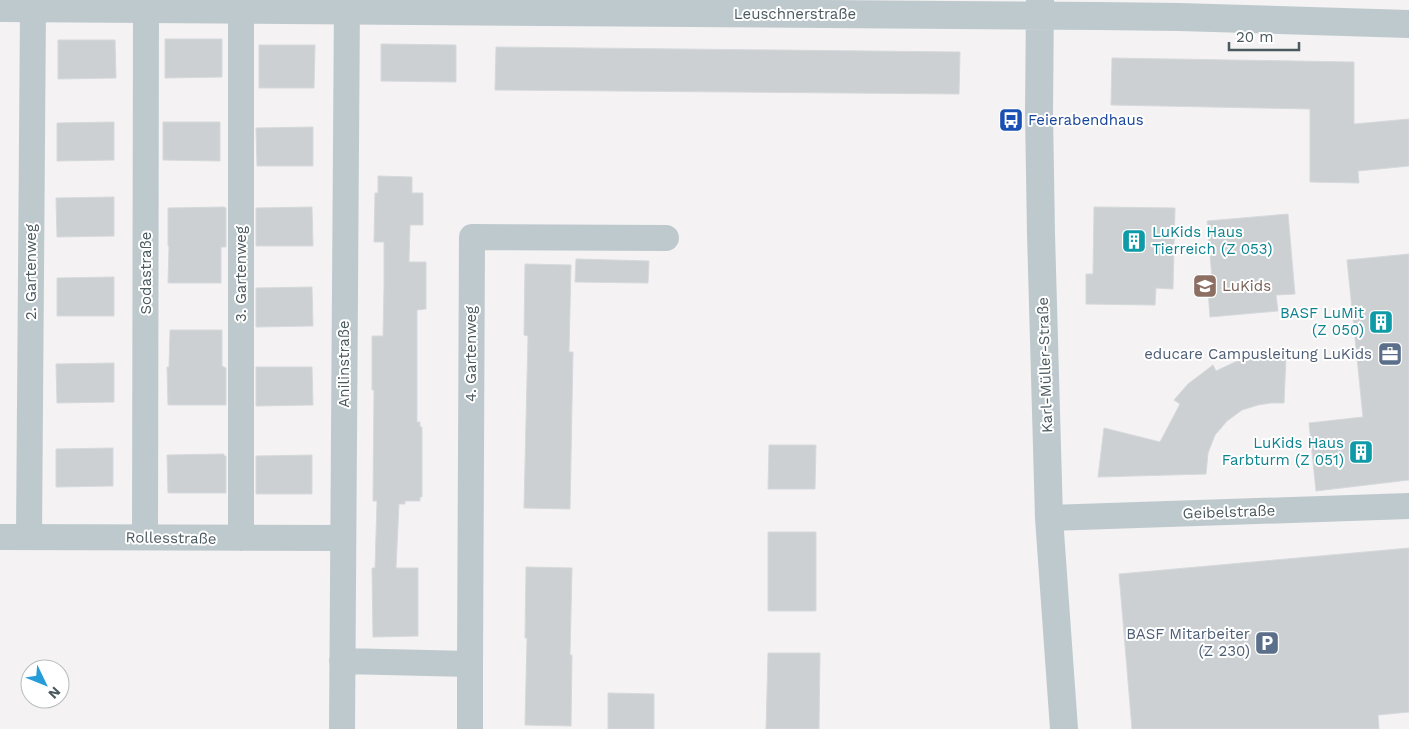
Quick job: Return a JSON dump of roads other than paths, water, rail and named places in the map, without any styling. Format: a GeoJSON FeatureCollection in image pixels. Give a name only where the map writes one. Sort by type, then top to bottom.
{"type":"FeatureCollection","features":[{"type":"Feature","properties":{"kind":"street","name":"Leuschnerstraße"},"geometry":{"type":"LineString","coordinates":[[0,8],[241,10],[347,5],[1040,8],[1179,17],[1409,24]]}},
{"type":"Feature","properties":{"kind":"street","name":"Anilinstraße"},"geometry":{"type":"LineString","coordinates":[[342,729],[347,5]]}},
{"type":"Feature","properties":{"kind":"street","name":"2. Gartenweg"},"geometry":{"type":"LineString","coordinates":[[29,537],[33,8]]}},
{"type":"Feature","properties":{"kind":"street","name":"Karl-Müller-Straße"},"geometry":{"type":"LineString","coordinates":[[1040,8],[1041,234],[1049,518],[1064,729]]}},
{"type":"Feature","properties":{"kind":"street","name":"Sodastraße"},"geometry":{"type":"LineString","coordinates":[[145,537],[146,9]]}},
{"type":"Feature","properties":{"kind":"street","name":"3. Gartenweg"},"geometry":{"type":"LineString","coordinates":[[241,10],[241,538]]}},
{"type":"Feature","properties":{"kind":"street","name":"4. Gartenweg"},"geometry":{"type":"LineString","coordinates":[[470,729],[472,237],[666,238]]}},
{"type":"Feature","properties":{"kind":"street","name":"Geibelstraße"},"geometry":{"type":"LineString","coordinates":[[1049,518],[1409,506]]}},
{"type":"Feature","properties":{"kind":"street","name":"Rollesstraße"},"geometry":{"type":"LineString","coordinates":[[0,537],[343,538]]}},
{"type":"Feature","properties":{"kind":"street"},"geometry":{"type":"LineString","coordinates":[[342,661],[470,664]]}},
{"type":"Feature","properties":{"kind":"place","name":"Feierabendhaus"},"geometry":{"type":"Point","coordinates":[1011,120]}},
{"type":"Feature","properties":{"kind":"place","name":"LuKids Haus Tierreich (Z 053)"},"geometry":{"type":"Point","coordinates":[1134,241]}},
{"type":"Feature","properties":{"kind":"place","name":"LuKids"},"geometry":{"type":"Point","coordinates":[1205,286]}},
{"type":"Feature","properties":{"kind":"place","name":"BASF LuMit (Z 050)"},"geometry":{"type":"Point","coordinates":[1381,322]}},
{"type":"Feature","properties":{"kind":"place","name":"educare Campusleitung LuKids"},"geometry":{"type":"Point","coordinates":[1390,354]}},
{"type":"Feature","properties":{"kind":"place","name":"LuKids Haus Farbturm (Z 051)"},"geometry":{"type":"Point","coordinates":[1361,452]}},
{"type":"Feature","properties":{"kind":"place","name":"BASF Mitarbeiter (Z 230)"},"geometry":{"type":"Point","coordinates":[1267,643]}}]}
